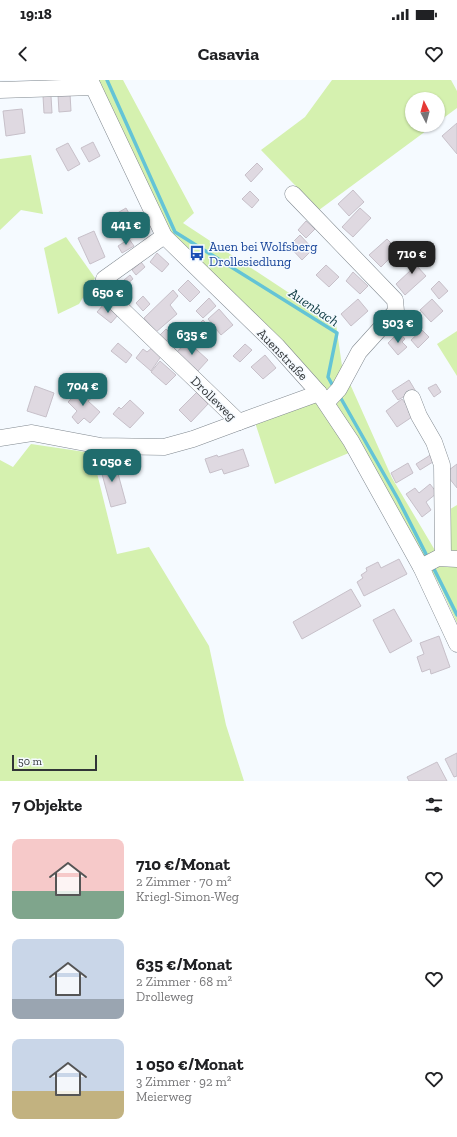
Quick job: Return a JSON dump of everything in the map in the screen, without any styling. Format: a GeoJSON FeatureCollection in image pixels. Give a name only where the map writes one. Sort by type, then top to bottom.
{"type":"FeatureCollection","features":[{"type":"Feature","properties":{"kind":"street"},"geometry":{"type":"LineString","coordinates":[[0,90],[92,83]]}},
{"type":"Feature","properties":{"kind":"street","name":"Auenstraße"},"geometry":{"type":"LineString","coordinates":[[92,83],[164,236],[276,346],[329,395],[351,441],[437,561],[457,644]]}},
{"type":"Feature","properties":{"kind":"street"},"geometry":{"type":"LineString","coordinates":[[293,194],[395,300],[396,311],[359,352],[329,395]]}},
{"type":"Feature","properties":{"kind":"street","name":"Drolleweg"},"geometry":{"type":"LineString","coordinates":[[164,236],[104,279],[102,290],[239,422],[329,395]]}},
{"type":"Feature","properties":{"kind":"street"},"geometry":{"type":"LineString","coordinates":[[412,398],[419,416],[434,442],[442,465],[437,561]]}},
{"type":"Feature","properties":{"kind":"street"},"geometry":{"type":"LineString","coordinates":[[0,438],[32,433],[100,446],[164,447],[193,440],[239,422]]}},
{"type":"Feature","properties":{"kind":"green space"},"geometry":{"type":"Polygon","coordinates":[[[98,80],[123,80],[194,213],[183,223],[336,324],[342,366],[392,478],[436,552],[437,517],[457,505],[457,623],[440,586],[363,447],[275,484],[252,413],[310,388],[171,233],[98,80]]]}},
{"type":"Feature","properties":{"kind":"green space"},"geometry":{"type":"Polygon","coordinates":[[[332,80],[451,80],[457,91],[457,108],[445,117],[445,92],[405,92],[405,132],[425,132],[319,210],[261,150],[305,117],[332,80]]]}},
{"type":"Feature","properties":{"kind":"green space"},"geometry":{"type":"Polygon","coordinates":[[[31,155],[43,214],[21,210],[0,230],[0,159],[31,155]]]}},
{"type":"Feature","properties":{"kind":"green space"},"geometry":{"type":"Polygon","coordinates":[[[66,237],[95,278],[79,304],[58,314],[44,248],[66,237]]]}},
{"type":"Feature","properties":{"kind":"green space"},"geometry":{"type":"Polygon","coordinates":[[[457,331],[457,376],[437,344],[457,331]]]}},
{"type":"Feature","properties":{"kind":"green space"},"geometry":{"type":"Polygon","coordinates":[[[31,444],[92,453],[117,554],[149,547],[209,646],[226,725],[244,781],[0,781],[0,460],[13,467],[31,444]]]}},
{"type":"Feature","properties":{"kind":"building"},"geometry":{"type":"Polygon","coordinates":[[[70,94],[71,111],[59,112],[58,95],[70,94]]]}},
{"type":"Feature","properties":{"kind":"building"},"geometry":{"type":"Polygon","coordinates":[[[43,96],[51,96],[52,113],[44,113],[43,96]]]}},
{"type":"Feature","properties":{"kind":"building"},"geometry":{"type":"Polygon","coordinates":[[[22,109],[25,133],[6,136],[3,111],[22,109]]]}},
{"type":"Feature","properties":{"kind":"building"},"geometry":{"type":"Polygon","coordinates":[[[457,123],[457,154],[442,136],[457,123]]]}},
{"type":"Feature","properties":{"kind":"building"},"geometry":{"type":"Polygon","coordinates":[[[93,142],[100,156],[89,162],[81,148],[93,142]]]}},
{"type":"Feature","properties":{"kind":"building"},"geometry":{"type":"Polygon","coordinates":[[[68,143],[80,164],[68,171],[56,149],[68,143]]]}},
{"type":"Feature","properties":{"kind":"building"},"geometry":{"type":"Polygon","coordinates":[[[257,163],[263,169],[251,182],[245,175],[257,163]]]}},
{"type":"Feature","properties":{"kind":"building"},"geometry":{"type":"Polygon","coordinates":[[[353,190],[364,202],[349,216],[338,204],[353,190]]]}},
{"type":"Feature","properties":{"kind":"building"},"geometry":{"type":"Polygon","coordinates":[[[250,191],[259,200],[252,208],[242,199],[250,191]]]}},
{"type":"Feature","properties":{"kind":"building"},"geometry":{"type":"Polygon","coordinates":[[[126,208],[135,224],[122,231],[114,215],[126,208]]]}},
{"type":"Feature","properties":{"kind":"building"},"geometry":{"type":"Polygon","coordinates":[[[360,208],[371,218],[353,237],[342,227],[360,208]]]}},
{"type":"Feature","properties":{"kind":"building"},"geometry":{"type":"Polygon","coordinates":[[[306,221],[315,229],[306,238],[298,230],[306,221]]]}},
{"type":"Feature","properties":{"kind":"building"},"geometry":{"type":"Polygon","coordinates":[[[94,231],[105,257],[90,264],[78,238],[94,231]]]}},
{"type":"Feature","properties":{"kind":"building"},"geometry":{"type":"Polygon","coordinates":[[[300,235],[313,249],[302,260],[289,246],[300,235]]]}},
{"type":"Feature","properties":{"kind":"building"},"geometry":{"type":"Polygon","coordinates":[[[129,239],[134,246],[122,253],[118,246],[129,239]]]}},
{"type":"Feature","properties":{"kind":"building"},"geometry":{"type":"Polygon","coordinates":[[[387,239],[398,250],[381,267],[369,255],[387,239]]]}},
{"type":"Feature","properties":{"kind":"building"},"geometry":{"type":"Polygon","coordinates":[[[157,253],[169,264],[162,272],[150,262],[157,253]]]}},
{"type":"Feature","properties":{"kind":"building"},"geometry":{"type":"Polygon","coordinates":[[[416,253],[422,260],[416,265],[426,276],[405,295],[396,284],[411,270],[405,263],[416,253]]]}},
{"type":"Feature","properties":{"kind":"building"},"geometry":{"type":"Polygon","coordinates":[[[141,262],[145,267],[136,275],[132,270],[141,262]]]}},
{"type":"Feature","properties":{"kind":"building"},"geometry":{"type":"Polygon","coordinates":[[[326,265],[339,277],[329,287],[316,275],[326,265]]]}},
{"type":"Feature","properties":{"kind":"building"},"geometry":{"type":"Polygon","coordinates":[[[353,272],[368,286],[360,294],[346,281],[353,272]]]}},
{"type":"Feature","properties":{"kind":"building"},"geometry":{"type":"Polygon","coordinates":[[[130,275],[133,279],[127,284],[124,280],[130,275]]]}},
{"type":"Feature","properties":{"kind":"building"},"geometry":{"type":"Polygon","coordinates":[[[188,280],[200,292],[190,302],[178,290],[188,280]]]}},
{"type":"Feature","properties":{"kind":"building"},"geometry":{"type":"Polygon","coordinates":[[[439,281],[448,291],[439,299],[431,289],[439,281]]]}},
{"type":"Feature","properties":{"kind":"building"},"geometry":{"type":"Polygon","coordinates":[[[173,290],[178,296],[170,305],[177,314],[156,332],[144,318],[173,290]]]}},
{"type":"Feature","properties":{"kind":"building"},"geometry":{"type":"Polygon","coordinates":[[[143,296],[150,304],[143,311],[136,303],[143,296]]]}},
{"type":"Feature","properties":{"kind":"building"},"geometry":{"type":"Polygon","coordinates":[[[209,298],[216,306],[203,318],[196,311],[209,298]]]}},
{"type":"Feature","properties":{"kind":"building"},"geometry":{"type":"Polygon","coordinates":[[[358,299],[368,311],[351,326],[341,314],[358,299]]]}},
{"type":"Feature","properties":{"kind":"building"},"geometry":{"type":"Polygon","coordinates":[[[432,299],[443,311],[431,322],[420,310],[432,299]]]}},
{"type":"Feature","properties":{"kind":"building"},"geometry":{"type":"Polygon","coordinates":[[[104,304],[118,315],[111,323],[97,312],[104,304]]]}},
{"type":"Feature","properties":{"kind":"building"},"geometry":{"type":"Polygon","coordinates":[[[219,309],[233,325],[221,335],[208,319],[219,309]]]}},
{"type":"Feature","properties":{"kind":"building"},"geometry":{"type":"Polygon","coordinates":[[[203,320],[215,333],[206,341],[194,329],[203,320]]]}},
{"type":"Feature","properties":{"kind":"building"},"geometry":{"type":"Polygon","coordinates":[[[166,329],[172,335],[164,344],[157,338],[166,329]]]}},
{"type":"Feature","properties":{"kind":"building"},"geometry":{"type":"Polygon","coordinates":[[[422,330],[429,337],[418,348],[411,340],[422,330]]]}},
{"type":"Feature","properties":{"kind":"building"},"geometry":{"type":"Polygon","coordinates":[[[399,332],[405,339],[402,342],[407,347],[398,355],[388,343],[399,332]]]}},
{"type":"Feature","properties":{"kind":"building"},"geometry":{"type":"Polygon","coordinates":[[[187,341],[208,360],[197,372],[176,353],[187,341]]]}},
{"type":"Feature","properties":{"kind":"building"},"geometry":{"type":"Polygon","coordinates":[[[118,343],[132,355],[126,363],[111,351],[118,343]]]}},
{"type":"Feature","properties":{"kind":"building"},"geometry":{"type":"Polygon","coordinates":[[[245,344],[252,350],[240,362],[233,356],[245,344]]]}},
{"type":"Feature","properties":{"kind":"building"},"geometry":{"type":"Polygon","coordinates":[[[153,347],[162,355],[151,371],[136,358],[143,349],[147,352],[153,347]]]}},
{"type":"Feature","properties":{"kind":"building"},"geometry":{"type":"Polygon","coordinates":[[[265,355],[276,368],[263,379],[251,367],[265,355]]]}},
{"type":"Feature","properties":{"kind":"building"},"geometry":{"type":"Polygon","coordinates":[[[160,361],[176,375],[166,385],[151,372],[160,361]]]}},
{"type":"Feature","properties":{"kind":"building"},"geometry":{"type":"Polygon","coordinates":[[[409,380],[415,390],[398,400],[392,391],[409,380]]]}},
{"type":"Feature","properties":{"kind":"building"},"geometry":{"type":"Polygon","coordinates":[[[436,384],[441,392],[434,397],[428,388],[436,384]]]}},
{"type":"Feature","properties":{"kind":"building"},"geometry":{"type":"Polygon","coordinates":[[[35,386],[54,393],[46,417],[27,411],[35,386]]]}},
{"type":"Feature","properties":{"kind":"building"},"geometry":{"type":"Polygon","coordinates":[[[82,387],[93,397],[88,401],[100,412],[90,423],[84,418],[78,424],[72,417],[77,411],[68,402],[82,387]]]}},
{"type":"Feature","properties":{"kind":"building"},"geometry":{"type":"Polygon","coordinates":[[[197,392],[208,404],[191,422],[179,410],[197,392]]]}},
{"type":"Feature","properties":{"kind":"building"},"geometry":{"type":"Polygon","coordinates":[[[402,399],[410,409],[408,411],[412,417],[397,427],[386,411],[402,399]]]}},
{"type":"Feature","properties":{"kind":"building"},"geometry":{"type":"Polygon","coordinates":[[[130,400],[144,413],[130,428],[113,414],[119,407],[121,409],[130,400]]]}},
{"type":"Feature","properties":{"kind":"building"},"geometry":{"type":"Polygon","coordinates":[[[243,449],[249,466],[224,474],[222,469],[210,473],[205,459],[217,455],[218,457],[243,449]]]}},
{"type":"Feature","properties":{"kind":"building"},"geometry":{"type":"Polygon","coordinates":[[[432,454],[436,460],[420,470],[416,464],[432,454]]]}},
{"type":"Feature","properties":{"kind":"building"},"geometry":{"type":"Polygon","coordinates":[[[114,459],[126,503],[111,507],[99,463],[114,459]]]}},
{"type":"Feature","properties":{"kind":"building"},"geometry":{"type":"Polygon","coordinates":[[[408,463],[413,473],[396,483],[391,473],[408,463]]]}},
{"type":"Feature","properties":{"kind":"building"},"geometry":{"type":"Polygon","coordinates":[[[457,464],[457,488],[445,473],[457,464]]]}},
{"type":"Feature","properties":{"kind":"building"},"geometry":{"type":"Polygon","coordinates":[[[430,484],[437,493],[426,502],[431,510],[422,517],[406,494],[415,488],[419,493],[430,484]]]}},
{"type":"Feature","properties":{"kind":"building"},"geometry":{"type":"Polygon","coordinates":[[[399,559],[407,574],[364,596],[357,582],[363,578],[361,575],[367,571],[366,568],[378,562],[381,568],[399,559]]]}},
{"type":"Feature","properties":{"kind":"building"},"geometry":{"type":"Polygon","coordinates":[[[351,589],[361,606],[302,639],[293,622],[351,589]]]}},
{"type":"Feature","properties":{"kind":"building"},"geometry":{"type":"Polygon","coordinates":[[[394,609],[412,641],[390,653],[373,620],[394,609]]]}},
{"type":"Feature","properties":{"kind":"building"},"geometry":{"type":"Polygon","coordinates":[[[439,636],[450,667],[431,674],[430,669],[422,672],[417,657],[424,654],[420,643],[439,636]]]}},
{"type":"Feature","properties":{"kind":"building"},"geometry":{"type":"Polygon","coordinates":[[[457,753],[457,776],[454,777],[445,759],[457,753]]]}},
{"type":"Feature","properties":{"kind":"building"},"geometry":{"type":"Polygon","coordinates":[[[437,762],[447,781],[409,781],[407,777],[437,762]]]}},
{"type":"Feature","properties":{"kind":"waterway","name":"Auenbach"},"geometry":{"type":"LineString","coordinates":[[107,80],[175,232],[337,333],[328,377],[334,388]]}},
{"type":"Feature","properties":{"kind":"waterway","name":"Auenbach"},"geometry":{"type":"LineString","coordinates":[[339,395],[398,499],[428,558]]}},
{"type":"Feature","properties":{"kind":"waterway","name":"Auenbach"},"geometry":{"type":"LineString","coordinates":[[432,565],[457,615]]}},
{"type":"Feature","properties":{"kind":"place","name":"Auen bei Wolfsberg Drollesiedlung"},"geometry":{"type":"Point","coordinates":[197,253]}}]}
